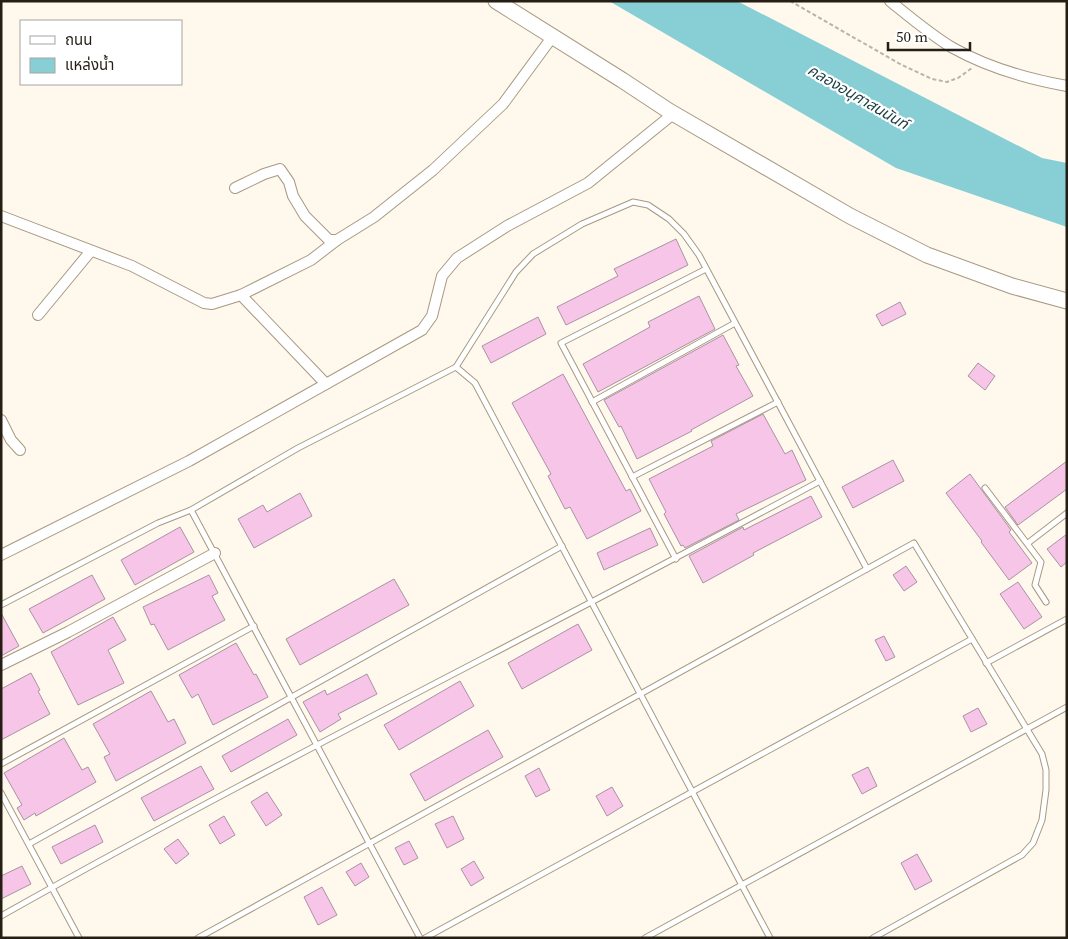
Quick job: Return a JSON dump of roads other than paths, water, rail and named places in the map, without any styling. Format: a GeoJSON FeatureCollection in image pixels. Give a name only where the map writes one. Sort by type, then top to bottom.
{"type":"FeatureCollection","features":[{"type":"Feature","properties":{"kind":"main road"},"geometry":{"type":"LineString","coordinates":[[496,1],[673,114],[850,216],[927,255],[1012,286],[1067,301]]}},
{"type":"Feature","properties":{"kind":"street"},"geometry":{"type":"LineString","coordinates":[[890,1],[921,26],[953,48],[1001,69],[1067,86]]}},
{"type":"Feature","properties":{"kind":"street"},"geometry":{"type":"LineString","coordinates":[[1,216],[20,222],[90,252],[132,266],[204,303],[212,304],[241,295],[311,260],[337,240],[374,217],[433,170],[503,104],[552,36]]}},
{"type":"Feature","properties":{"kind":"street"},"geometry":{"type":"LineString","coordinates":[[1,555],[189,461],[422,330],[432,316],[442,276],[457,258],[507,226],[588,183],[673,114]]}},
{"type":"Feature","properties":{"kind":"street"},"geometry":{"type":"LineString","coordinates":[[235,188],[264,174],[280,169],[289,182],[293,196],[305,216],[329,240],[337,240]]}},
{"type":"Feature","properties":{"kind":"street"},"geometry":{"type":"LineString","coordinates":[[38,315],[90,252]]}},
{"type":"Feature","properties":{"kind":"street"},"geometry":{"type":"LineString","coordinates":[[241,295],[326,384]]}},
{"type":"Feature","properties":{"kind":"street"},"geometry":{"type":"LineString","coordinates":[[1,420],[11,440],[20,450]]}},
{"type":"Feature","properties":{"kind":"street"},"geometry":{"type":"LineString","coordinates":[[1,665],[68,632],[215,553]]}},
{"type":"Feature","properties":{"kind":"lane"},"geometry":{"type":"LineString","coordinates":[[1,605],[158,523],[191,510],[298,448],[456,367],[516,272],[533,254],[582,224],[633,202],[648,205],[669,219],[684,234],[706,269],[867,569]]}},
{"type":"Feature","properties":{"kind":"lane"},"geometry":{"type":"LineString","coordinates":[[676,559],[561,343],[706,269]]}},
{"type":"Feature","properties":{"kind":"lane"},"geometry":{"type":"LineString","coordinates":[[592,402],[735,323]]}},
{"type":"Feature","properties":{"kind":"lane"},"geometry":{"type":"LineString","coordinates":[[456,367],[475,383],[770,938]]}},
{"type":"Feature","properties":{"kind":"lane"},"geometry":{"type":"LineString","coordinates":[[632,478],[778,402]]}},
{"type":"Feature","properties":{"kind":"lane"},"geometry":{"type":"LineString","coordinates":[[1,916],[317,745],[591,601],[676,559],[820,481]]}},
{"type":"Feature","properties":{"kind":"lane"},"geometry":{"type":"LineString","coordinates":[[986,488],[1041,562],[1035,585],[1046,602]]}},
{"type":"Feature","properties":{"kind":"lane"},"geometry":{"type":"LineString","coordinates":[[191,510],[420,938]]}},
{"type":"Feature","properties":{"kind":"lane"},"geometry":{"type":"LineString","coordinates":[[1028,544],[1067,513]]}},
{"type":"Feature","properties":{"kind":"lane"},"geometry":{"type":"LineString","coordinates":[[198,938],[914,543],[1042,754],[1046,770],[1046,790],[1042,820],[1034,843],[1022,855],[873,938]]}},
{"type":"Feature","properties":{"kind":"lane"},"geometry":{"type":"LineString","coordinates":[[28,844],[562,546]]}},
{"type":"Feature","properties":{"kind":"lane"},"geometry":{"type":"LineString","coordinates":[[986,663],[1067,619]]}},
{"type":"Feature","properties":{"kind":"lane"},"geometry":{"type":"LineString","coordinates":[[1,764],[254,626]]}},
{"type":"Feature","properties":{"kind":"lane"},"geometry":{"type":"LineString","coordinates":[[425,938],[972,639]]}},
{"type":"Feature","properties":{"kind":"lane"},"geometry":{"type":"LineString","coordinates":[[644,938],[1067,707]]}},
{"type":"Feature","properties":{"kind":"lane"},"geometry":{"type":"LineString","coordinates":[[1,793],[79,938]]}},
{"type":"Feature","properties":{"kind":"water","name":"คลองอนุศาสนนันท์"},"geometry":{"type":"Polygon","coordinates":[[[609,1],[737,1],[1042,158],[1067,163],[1067,227],[896,168],[609,1]]]}}]}
